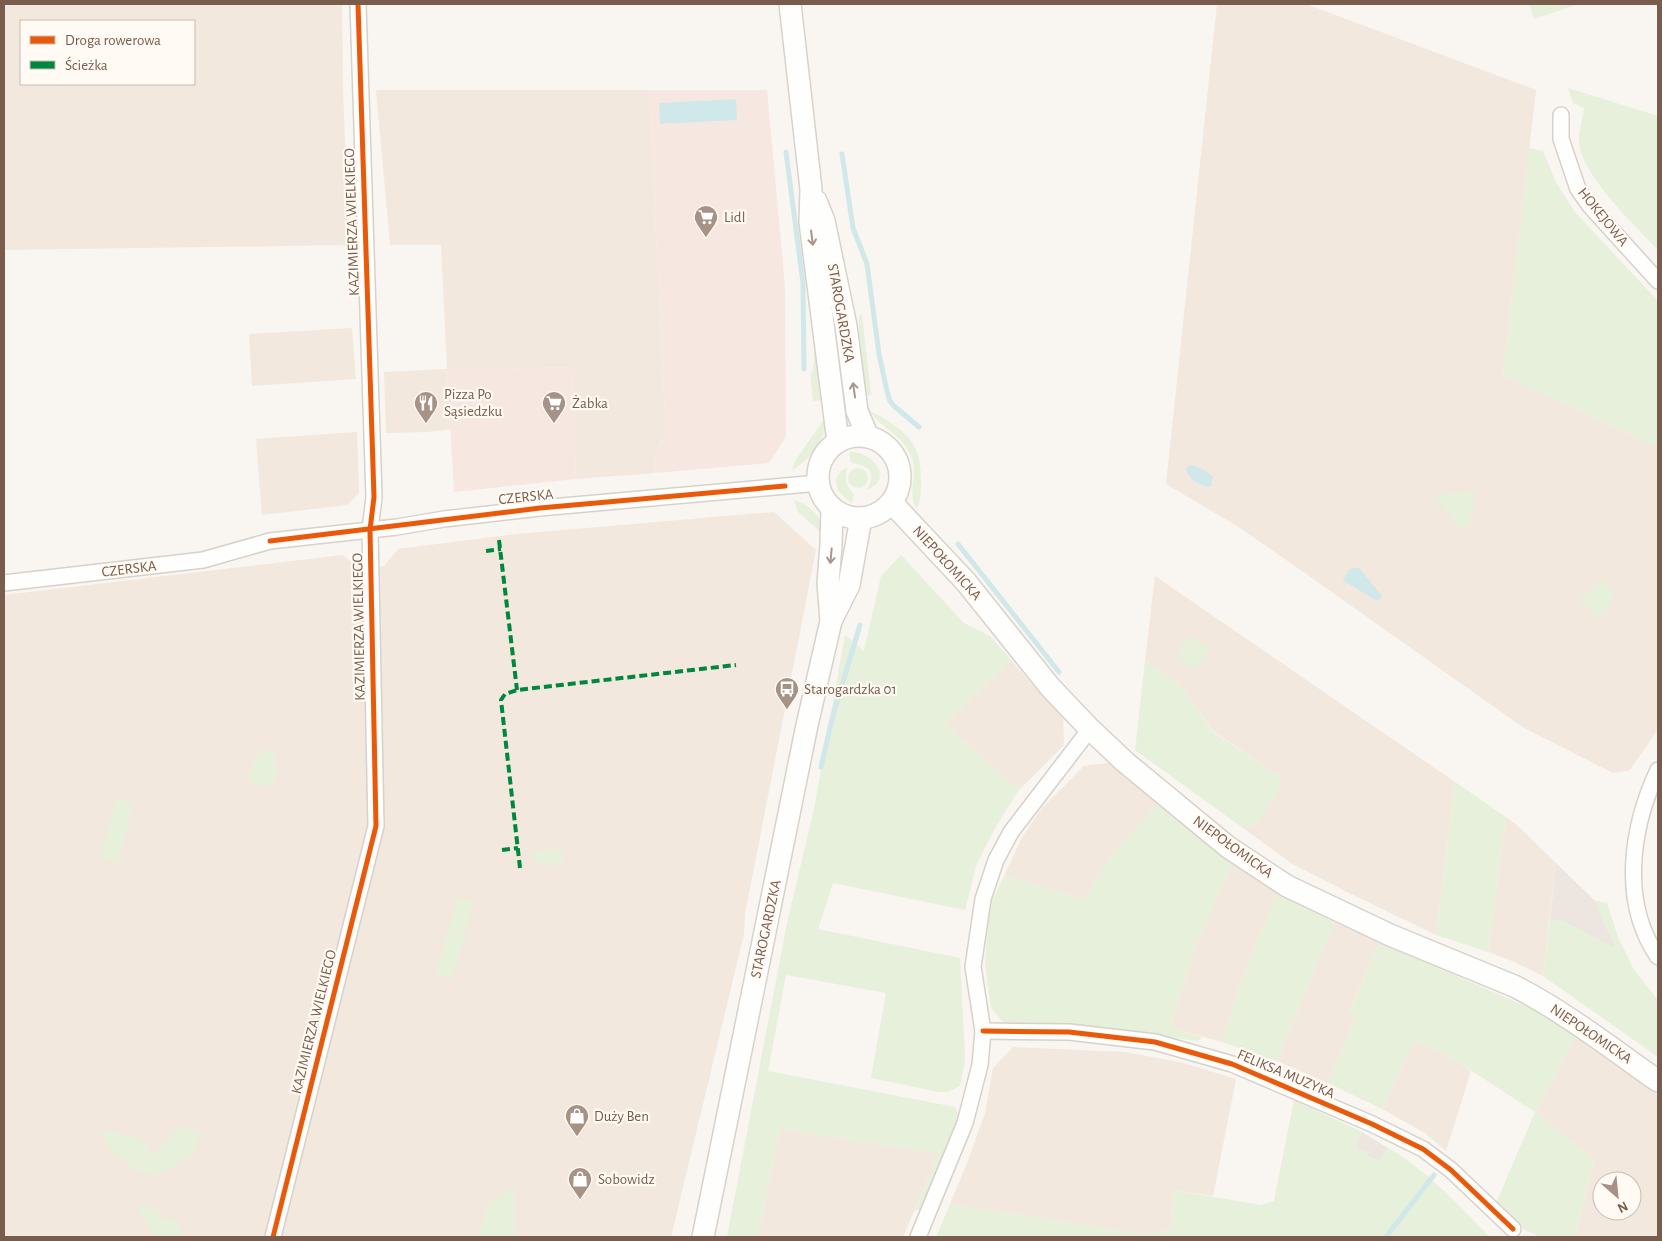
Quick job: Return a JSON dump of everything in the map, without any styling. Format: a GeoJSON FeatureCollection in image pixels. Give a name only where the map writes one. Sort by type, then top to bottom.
{"type":"FeatureCollection","features":[{"type":"Feature","properties":{"kind":"main road","name":"STAROGARDZKA"},"geometry":{"type":"LineString","coordinates":[[790,4],[811,189],[810,222],[838,442]]}},
{"type":"Feature","properties":{"kind":"main road","name":"STAROGARDZKA"},"geometry":{"type":"LineString","coordinates":[[811,189],[824,221],[846,326],[857,411],[868,437]]}},
{"type":"Feature","properties":{"kind":"main road"},"geometry":{"type":"LineString","coordinates":[[852,437],[868,437],[881,442],[891,451],[898,463],[900,483],[898,490],[892,503],[883,511],[873,516],[862,518],[841,514],[832,508],[823,497],[819,483],[822,460],[838,442],[852,437]]}},
{"type":"Feature","properties":{"kind":"main road","name":"NIEPOŁOMICKA"},"geometry":{"type":"LineString","coordinates":[[892,503],[966,582],[1050,687],[1090,729],[1125,762],[1214,835],[1287,886],[1390,935],[1532,995],[1568,1017],[1658,1081]]}},
{"type":"Feature","properties":{"kind":"main road","name":"STAROGARDZKA"},"geometry":{"type":"LineString","coordinates":[[831,621],[828,583],[832,545],[832,508]]}},
{"type":"Feature","properties":{"kind":"main road","name":"STAROGARDZKA"},"geometry":{"type":"LineString","coordinates":[[703,1237],[807,724],[831,621],[849,585],[862,518]]}},
{"type":"Feature","properties":{"kind":"street","name":"KAZIMIERZA WIELKIEGO"},"geometry":{"type":"LineString","coordinates":[[273,1237],[376,826],[370,530],[374,497],[358,4]]}},
{"type":"Feature","properties":{"kind":"street","name":"HOKEJOWA"},"geometry":{"type":"LineString","coordinates":[[1561,115],[1561,139],[1578,188],[1597,214],[1658,281]]}},
{"type":"Feature","properties":{"kind":"street","name":"CZERSKA"},"geometry":{"type":"LineString","coordinates":[[4,582],[203,560],[270,541],[540,508],[819,483]]}},
{"type":"Feature","properties":{"kind":"street"},"geometry":{"type":"LineString","coordinates":[[918,1237],[965,1123],[980,1065],[983,1032],[973,967],[982,899],[996,860],[1011,832],[1090,729]]}},
{"type":"Feature","properties":{"kind":"street"},"geometry":{"type":"LineString","coordinates":[[1658,770],[1647,794],[1633,852],[1633,879],[1642,928],[1658,958]]}},
{"type":"Feature","properties":{"kind":"street","name":"FELIKSA MUZYKA"},"geometry":{"type":"LineString","coordinates":[[983,1032],[1069,1032],[1155,1042],[1232,1064],[1372,1124],[1424,1149],[1450,1170],[1513,1229]]}},
{"type":"Feature","properties":{"kind":"shaded area"},"geometry":{"type":"Polygon","coordinates":[[[4,4],[342,4],[349,245],[4,250],[4,4]]]}},
{"type":"Feature","properties":{"kind":"shaded area"},"geometry":{"type":"Polygon","coordinates":[[[1217,4],[1306,4],[1536,90],[1503,375],[1658,447],[1658,729],[1630,770],[1613,773],[1524,728],[1237,526],[1166,484],[1217,4]]]}},
{"type":"Feature","properties":{"kind":"shaded area"},"geometry":{"type":"Polygon","coordinates":[[[376,90],[649,90],[666,437],[660,442],[654,457],[655,473],[576,479],[573,367],[447,370],[450,429],[429,432],[386,433],[384,372],[447,369],[441,245],[390,245],[376,90]]]}},
{"type":"Feature","properties":{"kind":"shaded area"},"geometry":{"type":"Polygon","coordinates":[[[649,90],[767,90],[785,286],[786,437],[769,463],[655,473],[655,448],[666,437],[649,90]]]}},
{"type":"Feature","properties":{"kind":"shaded area"},"geometry":{"type":"Polygon","coordinates":[[[352,328],[356,379],[252,386],[249,334],[352,328]]]}},
{"type":"Feature","properties":{"kind":"shaded area"},"geometry":{"type":"Polygon","coordinates":[[[573,367],[576,479],[454,492],[447,370],[573,367]]]}},
{"type":"Feature","properties":{"kind":"shaded area"},"geometry":{"type":"Polygon","coordinates":[[[357,432],[359,493],[347,505],[262,515],[256,439],[357,432]]]}},
{"type":"Feature","properties":{"kind":"shaded area"},"geometry":{"type":"Polygon","coordinates":[[[774,512],[816,550],[745,914],[744,934],[671,1237],[4,1237],[4,595],[343,555],[357,567],[384,566],[398,549],[516,534],[774,512]]]}},
{"type":"Feature","properties":{"kind":"shaded area"},"geometry":{"type":"Polygon","coordinates":[[[1155,576],[1455,782],[1436,935],[1291,863],[1243,828],[1256,824],[1280,777],[1213,731],[1178,683],[1145,661],[1155,576]]]}},
{"type":"Feature","properties":{"kind":"shaded area"},"geometry":{"type":"Polygon","coordinates":[[[1011,660],[1035,688],[1063,714],[1064,745],[1019,790],[945,724],[1011,660]]]}},
{"type":"Feature","properties":{"kind":"shaded area"},"geometry":{"type":"Polygon","coordinates":[[[1114,762],[1158,804],[1111,856],[1085,899],[1004,876],[1022,837],[1042,808],[1084,766],[1114,762]]]}},
{"type":"Feature","properties":{"kind":"shaded area"},"geometry":{"type":"Polygon","coordinates":[[[1506,817],[1556,863],[1543,976],[1488,952],[1506,817]]]}},
{"type":"Feature","properties":{"kind":"shaded area"},"geometry":{"type":"Polygon","coordinates":[[[1233,860],[1278,893],[1246,968],[1222,1042],[1170,1028],[1195,947],[1233,860]]]}},
{"type":"Feature","properties":{"kind":"shaded area"},"geometry":{"type":"Polygon","coordinates":[[[1556,863],[1594,900],[1616,949],[1563,921],[1550,920],[1556,863]]]}},
{"type":"Feature","properties":{"kind":"shaded area"},"geometry":{"type":"Polygon","coordinates":[[[1334,922],[1380,942],[1349,1012],[1356,1016],[1328,1083],[1277,1061],[1334,922]]]}},
{"type":"Feature","properties":{"kind":"shaded area"},"geometry":{"type":"Polygon","coordinates":[[[1576,1037],[1658,1095],[1658,1237],[1575,1237],[1594,1160],[1535,1112],[1576,1037]]]}},
{"type":"Feature","properties":{"kind":"shaded area"},"geometry":{"type":"Polygon","coordinates":[[[1414,1041],[1446,1054],[1471,1071],[1446,1151],[1425,1133],[1382,1109],[1414,1041]]]}},
{"type":"Feature","properties":{"kind":"shaded area"},"geometry":{"type":"Polygon","coordinates":[[[1013,1047],[1124,1052],[1180,1062],[1236,1079],[1213,1196],[1173,1190],[1172,1229],[1147,1235],[950,1204],[985,1113],[993,1068],[1013,1047]]]}},
{"type":"Feature","properties":{"kind":"shaded area"},"geometry":{"type":"Polygon","coordinates":[[[780,1129],[939,1153],[903,1237],[758,1237],[780,1129]]]}},
{"type":"Feature","properties":{"kind":"shaded area"},"geometry":{"type":"Polygon","coordinates":[[[1362,1132],[1388,1148],[1379,1161],[1368,1156],[1356,1146],[1362,1132]]]}},
{"type":"Feature","properties":{"kind":"green space"},"geometry":{"type":"Polygon","coordinates":[[[1529,4],[1579,4],[1534,19],[1529,4]]]}},
{"type":"Feature","properties":{"kind":"green space"},"geometry":{"type":"Polygon","coordinates":[[[1568,88],[1658,116],[1658,250],[1611,199],[1589,169],[1582,155],[1579,142],[1584,108],[1573,103],[1568,88]]]}},
{"type":"Feature","properties":{"kind":"green space"},"geometry":{"type":"Polygon","coordinates":[[[1529,148],[1543,151],[1556,182],[1574,211],[1658,301],[1658,447],[1503,375],[1529,148]]]}},
{"type":"Feature","properties":{"kind":"green space"},"geometry":{"type":"Polygon","coordinates":[[[862,315],[871,395],[864,396],[859,374],[859,316],[862,315]]]}},
{"type":"Feature","properties":{"kind":"green space"},"geometry":{"type":"Polygon","coordinates":[[[816,337],[825,400],[813,401],[810,374],[813,371],[816,337]]]}},
{"type":"Feature","properties":{"kind":"green space"},"geometry":{"type":"Polygon","coordinates":[[[870,412],[894,425],[908,437],[916,449],[920,464],[921,482],[920,499],[917,508],[912,492],[914,468],[910,453],[906,446],[870,412]]]}},
{"type":"Feature","properties":{"kind":"green space"},"geometry":{"type":"Polygon","coordinates":[[[827,418],[826,426],[816,448],[799,466],[792,470],[795,461],[827,418]]]}},
{"type":"Feature","properties":{"kind":"green space"},"geometry":{"type":"Polygon","coordinates":[[[849,452],[866,456],[878,466],[879,479],[875,485],[867,490],[871,478],[870,471],[867,468],[851,463],[849,452]]]}},
{"type":"Feature","properties":{"kind":"green space"},"geometry":{"type":"Polygon","coordinates":[[[847,467],[846,482],[854,494],[852,503],[839,491],[836,481],[841,471],[847,467]]]}},
{"type":"Feature","properties":{"kind":"green space"},"geometry":{"type":"Polygon","coordinates":[[[858,468],[865,471],[868,478],[865,485],[858,488],[851,485],[848,478],[851,471],[858,468]]]}},
{"type":"Feature","properties":{"kind":"green space"},"geometry":{"type":"Polygon","coordinates":[[[1475,491],[1470,526],[1460,528],[1437,500],[1439,494],[1475,491]]]}},
{"type":"Feature","properties":{"kind":"green space"},"geometry":{"type":"Polygon","coordinates":[[[794,500],[805,504],[814,512],[821,523],[823,534],[798,512],[794,500]]]}},
{"type":"Feature","properties":{"kind":"green space"},"geometry":{"type":"Polygon","coordinates":[[[901,555],[964,623],[990,636],[1011,660],[945,724],[1019,790],[997,825],[977,863],[965,910],[833,883],[818,929],[960,958],[965,1060],[960,1086],[947,1092],[939,1092],[871,1078],[886,993],[786,975],[768,1071],[955,1107],[959,1116],[945,1155],[920,1210],[915,1210],[939,1153],[780,1129],[758,1237],[727,1237],[787,923],[814,809],[845,635],[864,651],[881,576],[901,555]]]}},
{"type":"Feature","properties":{"kind":"green space"},"geometry":{"type":"Polygon","coordinates":[[[1603,580],[1614,594],[1609,607],[1597,619],[1580,598],[1603,580]]]}},
{"type":"Feature","properties":{"kind":"green space"},"geometry":{"type":"Polygon","coordinates":[[[1190,634],[1210,649],[1195,670],[1175,655],[1190,634]]]}},
{"type":"Feature","properties":{"kind":"green space"},"geometry":{"type":"Polygon","coordinates":[[[1145,661],[1178,683],[1213,732],[1280,777],[1281,788],[1256,824],[1243,828],[1135,750],[1145,661]]]}},
{"type":"Feature","properties":{"kind":"green space"},"geometry":{"type":"Polygon","coordinates":[[[264,750],[274,752],[277,768],[274,782],[267,786],[259,785],[248,778],[256,758],[264,750]]]}},
{"type":"Feature","properties":{"kind":"green space"},"geometry":{"type":"Polygon","coordinates":[[[1455,782],[1506,817],[1488,952],[1436,935],[1455,782]]]}},
{"type":"Feature","properties":{"kind":"green space"},"geometry":{"type":"Polygon","coordinates":[[[116,799],[133,804],[118,863],[100,858],[116,799]]]}},
{"type":"Feature","properties":{"kind":"green space"},"geometry":{"type":"Polygon","coordinates":[[[1158,804],[1172,817],[1233,860],[1195,947],[1170,1028],[1202,1037],[1198,1041],[1075,1026],[1005,1024],[991,1008],[985,963],[989,907],[1004,876],[1085,899],[1111,856],[1158,804]]]}},
{"type":"Feature","properties":{"kind":"green space"},"geometry":{"type":"Polygon","coordinates":[[[561,849],[564,867],[533,861],[529,852],[561,849]]]}},
{"type":"Feature","properties":{"kind":"green space"},"geometry":{"type":"Polygon","coordinates":[[[1278,893],[1334,922],[1277,1061],[1222,1042],[1246,968],[1278,893]]]}},
{"type":"Feature","properties":{"kind":"green space"},"geometry":{"type":"Polygon","coordinates":[[[457,898],[474,902],[452,979],[436,974],[457,898]]]}},
{"type":"Feature","properties":{"kind":"green space"},"geometry":{"type":"Polygon","coordinates":[[[1594,900],[1607,903],[1618,937],[1634,970],[1658,1000],[1658,1057],[1543,976],[1550,920],[1563,921],[1615,948],[1594,900]]]}},
{"type":"Feature","properties":{"kind":"green space"},"geometry":{"type":"Polygon","coordinates":[[[1380,942],[1527,1007],[1550,1019],[1576,1037],[1535,1112],[1446,1054],[1414,1041],[1382,1109],[1328,1083],[1356,1016],[1349,1013],[1380,942]]]}},
{"type":"Feature","properties":{"kind":"green space"},"geometry":{"type":"Polygon","coordinates":[[[1294,1100],[1362,1132],[1356,1146],[1369,1153],[1368,1156],[1379,1161],[1388,1148],[1402,1157],[1429,1177],[1490,1237],[936,1237],[950,1204],[1147,1235],[1172,1229],[1173,1190],[1261,1205],[1274,1201],[1294,1100]]]}},
{"type":"Feature","properties":{"kind":"green space"},"geometry":{"type":"Polygon","coordinates":[[[1535,1112],[1594,1160],[1575,1237],[1540,1237],[1525,1230],[1496,1203],[1535,1112]]]}},
{"type":"Feature","properties":{"kind":"green space"},"geometry":{"type":"Polygon","coordinates":[[[184,1128],[200,1133],[194,1154],[158,1175],[131,1169],[128,1160],[109,1149],[102,1129],[140,1139],[155,1155],[178,1130],[184,1128]]]}},
{"type":"Feature","properties":{"kind":"green space"},"geometry":{"type":"Polygon","coordinates":[[[514,1186],[516,1237],[480,1237],[487,1206],[514,1186]]]}},
{"type":"Feature","properties":{"kind":"green space"},"geometry":{"type":"Polygon","coordinates":[[[136,1206],[158,1208],[160,1218],[175,1220],[184,1234],[178,1237],[156,1237],[136,1206]]]}},
{"type":"Feature","properties":{"kind":"water"},"geometry":{"type":"Polygon","coordinates":[[[736,99],[737,120],[660,124],[659,103],[736,99]]]}},
{"type":"Feature","properties":{"kind":"water"},"geometry":{"type":"Polygon","coordinates":[[[1189,465],[1202,469],[1213,477],[1211,486],[1207,487],[1191,478],[1186,469],[1189,465]]]}},
{"type":"Feature","properties":{"kind":"water"},"geometry":{"type":"Polygon","coordinates":[[[1359,568],[1382,596],[1381,599],[1375,600],[1344,581],[1343,579],[1349,570],[1359,568]]]}},
{"type":"Feature","properties":{"kind":"waterway"},"geometry":{"type":"LineString","coordinates":[[786,152],[803,283],[804,369]]}},
{"type":"Feature","properties":{"kind":"waterway"},"geometry":{"type":"LineString","coordinates":[[842,154],[853,228],[867,264],[879,354],[887,391],[890,401],[894,406],[919,427]]}},
{"type":"Feature","properties":{"kind":"waterway"},"geometry":{"type":"LineString","coordinates":[[958,544],[1059,672]]}},
{"type":"Feature","properties":{"kind":"waterway"},"geometry":{"type":"LineString","coordinates":[[821,767],[832,719],[860,625]]}},
{"type":"Feature","properties":{"kind":"waterway"},"geometry":{"type":"LineString","coordinates":[[1386,1237],[1434,1175]]}},
{"type":"Feature","properties":{"kind":"marked path"},"geometry":{"type":"LineString","coordinates":[[499,540],[517,690]]}},
{"type":"Feature","properties":{"kind":"marked path"},"geometry":{"type":"LineString","coordinates":[[486,551],[501,549]]}},
{"type":"Feature","properties":{"kind":"marked path"},"geometry":{"type":"LineString","coordinates":[[520,868],[501,700],[505,694],[517,690],[736,665]]}},
{"type":"Feature","properties":{"kind":"marked path"},"geometry":{"type":"LineString","coordinates":[[502,850],[518,848]]}},
{"type":"Feature","properties":{"kind":"cycle path"},"geometry":{"type":"LineString","coordinates":[[273,1237],[376,826],[370,530],[374,497],[358,4]]}},
{"type":"Feature","properties":{"kind":"cycle path"},"geometry":{"type":"LineString","coordinates":[[270,541],[540,508],[785,486]]}},
{"type":"Feature","properties":{"kind":"cycle path"},"geometry":{"type":"LineString","coordinates":[[983,1031],[1069,1032],[1155,1042],[1232,1064],[1372,1124],[1423,1149],[1451,1170],[1513,1229]]}},
{"type":"Feature","properties":{"kind":"place","name":"Lidl"},"geometry":{"type":"Point","coordinates":[706,238]}},
{"type":"Feature","properties":{"kind":"place","name":"Pizza Po Sąsiedzku"},"geometry":{"type":"Point","coordinates":[426,424]}},
{"type":"Feature","properties":{"kind":"place","name":"Żabka"},"geometry":{"type":"Point","coordinates":[554,424]}},
{"type":"Feature","properties":{"kind":"place","name":"Starogardzka 01"},"geometry":{"type":"Point","coordinates":[787,710]}},
{"type":"Feature","properties":{"kind":"place","name":"Duży Ben"},"geometry":{"type":"Point","coordinates":[577,1137]}},
{"type":"Feature","properties":{"kind":"place","name":"Sobowidz"},"geometry":{"type":"Point","coordinates":[580,1200]}}]}
